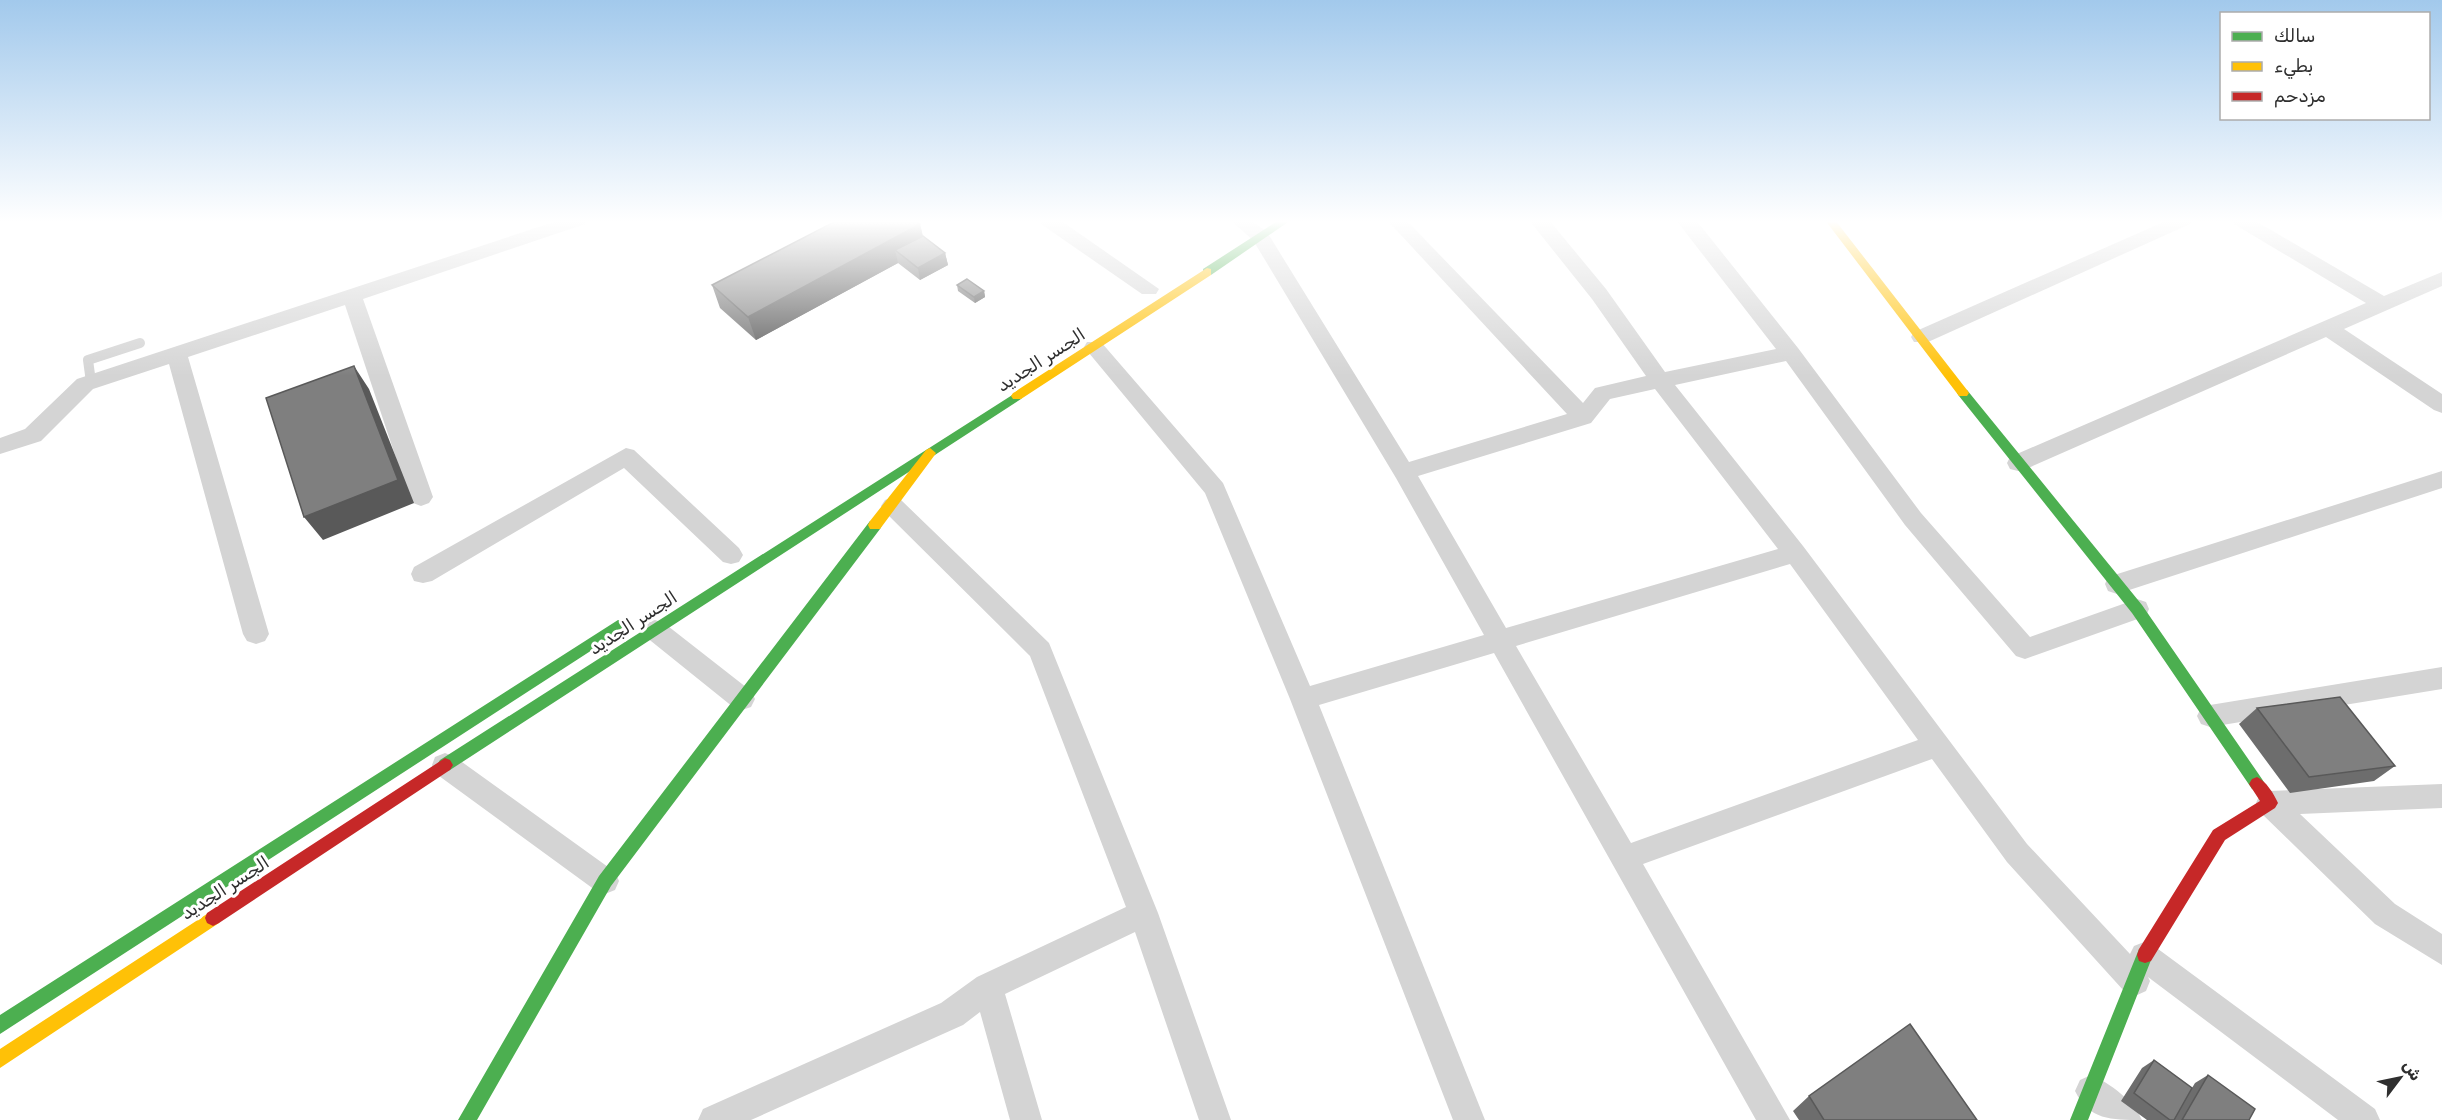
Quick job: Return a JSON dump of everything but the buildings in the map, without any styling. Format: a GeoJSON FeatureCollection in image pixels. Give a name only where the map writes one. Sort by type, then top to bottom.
{"type":"FeatureCollection","features":[{"type":"Feature","properties":{"kind":"main road","name":"الجسر الجديد"},"geometry":{"type":"LineString","coordinates":[[0,1059],[445,765],[1094,347],[1189,272]]}},
{"type":"Feature","properties":{"kind":"main road"},"geometry":{"type":"LineString","coordinates":[[1872,272],[2018,463],[2137,609],[2270,803],[2219,835],[2140,968],[2079,1120]]}},
{"type":"Feature","properties":{"kind":"main road"},"geometry":{"type":"LineString","coordinates":[[467,1120],[606,880],[742,699],[893,506],[930,453]]}},
{"type":"Feature","properties":{"kind":"main road","name":"الجسر الجديد"},"geometry":{"type":"LineString","coordinates":[[0,1025],[631,618]]}},
{"type":"Feature","properties":{"kind":"street"},"geometry":{"type":"LineString","coordinates":[[0,446],[33,435],[85,384],[422,272]]}},
{"type":"Feature","properties":{"kind":"street"},"geometry":{"type":"LineString","coordinates":[[1125,272],[1149,289]]}},
{"type":"Feature","properties":{"kind":"street"},"geometry":{"type":"LineString","coordinates":[[1277,272],[1404,472],[1502,640],[1774,1120]]}},
{"type":"Feature","properties":{"kind":"street"},"geometry":{"type":"LineString","coordinates":[[1447,272],[1583,417]]}},
{"type":"Feature","properties":{"kind":"street"},"geometry":{"type":"LineString","coordinates":[[1582,272],[1660,381],[1795,553],[2017,852],[2140,968],[2364,1120]]}},
{"type":"Feature","properties":{"kind":"street"},"geometry":{"type":"LineString","coordinates":[[1728,272],[1791,353],[1913,519],[2025,649],[2137,609]]}},
{"type":"Feature","properties":{"kind":"street"},"geometry":{"type":"LineString","coordinates":[[1921,337],[2065,272]]}},
{"type":"Feature","properties":{"kind":"street"},"geometry":{"type":"LineString","coordinates":[[2330,272],[2383,304]]}},
{"type":"Feature","properties":{"kind":"street"},"geometry":{"type":"LineString","coordinates":[[2018,463],[2442,278]]}},
{"type":"Feature","properties":{"kind":"street"},"geometry":{"type":"LineString","coordinates":[[352,296],[421,497]]}},
{"type":"Feature","properties":{"kind":"street"},"geometry":{"type":"LineString","coordinates":[[2329,329],[2442,405]]}},
{"type":"Feature","properties":{"kind":"street"},"geometry":{"type":"LineString","coordinates":[[1094,347],[1215,489],[1303,699],[1469,1120]]}},
{"type":"Feature","properties":{"kind":"street"},"geometry":{"type":"LineString","coordinates":[[1404,472],[1583,417],[1603,393],[1791,353]]}},
{"type":"Feature","properties":{"kind":"street"},"geometry":{"type":"LineString","coordinates":[[177,354],[256,634]]}},
{"type":"Feature","properties":{"kind":"street"},"geometry":{"type":"LineString","coordinates":[[423,574],[626,456],[731,555]]}},
{"type":"Feature","properties":{"kind":"street"},"geometry":{"type":"LineString","coordinates":[[2117,584],[2442,478]]}},
{"type":"Feature","properties":{"kind":"street"},"geometry":{"type":"LineString","coordinates":[[893,506],[1040,650],[1143,913],[1215,1120]]}},
{"type":"Feature","properties":{"kind":"street"},"geometry":{"type":"LineString","coordinates":[[1303,699],[1795,553]]}},
{"type":"Feature","properties":{"kind":"street"},"geometry":{"type":"LineString","coordinates":[[655,630],[742,699]]}},
{"type":"Feature","properties":{"kind":"street"},"geometry":{"type":"LineString","coordinates":[[2210,716],[2442,678]]}},
{"type":"Feature","properties":{"kind":"street"},"geometry":{"type":"LineString","coordinates":[[1625,858],[1937,745]]}},
{"type":"Feature","properties":{"kind":"street"},"geometry":{"type":"LineString","coordinates":[[445,765],[606,880]]}},
{"type":"Feature","properties":{"kind":"street"},"geometry":{"type":"LineString","coordinates":[[2270,803],[2442,796]]}},
{"type":"Feature","properties":{"kind":"street"},"geometry":{"type":"LineString","coordinates":[[2270,803],[2385,914],[2442,951]]}},
{"type":"Feature","properties":{"kind":"street"},"geometry":{"type":"LineString","coordinates":[[714,1120],[952,1014],[988,987],[1143,913]]}},
{"type":"Feature","properties":{"kind":"street"},"geometry":{"type":"LineString","coordinates":[[988,987],[1026,1120]]}},
{"type":"Feature","properties":{"kind":"street"},"geometry":{"type":"LineString","coordinates":[[2091,1091],[2126,1120]]}},
{"type":"Feature","properties":{"kind":"lane"},"geometry":{"type":"LineString","coordinates":[[91,382],[88,360],[140,343]]}},
{"type":"Feature","properties":{"kind":"traffic: fast"},"geometry":{"type":"LineString","coordinates":[[1963,393],[2137,609],[2257,784]]}},
{"type":"Feature","properties":{"kind":"traffic: fast"},"geometry":{"type":"LineString","coordinates":[[445,765],[1017,396]]}},
{"type":"Feature","properties":{"kind":"traffic: fast"},"geometry":{"type":"LineString","coordinates":[[467,1120],[605,881],[875,525]]}},
{"type":"Feature","properties":{"kind":"traffic: fast"},"geometry":{"type":"LineString","coordinates":[[0,1025],[618,626]]}},
{"type":"Feature","properties":{"kind":"traffic: fast"},"geometry":{"type":"LineString","coordinates":[[2079,1120],[2145,955]]}},
{"type":"Feature","properties":{"kind":"traffic: slow"},"geometry":{"type":"LineString","coordinates":[[1017,396],[1207,272]]}},
{"type":"Feature","properties":{"kind":"traffic: slow"},"geometry":{"type":"LineString","coordinates":[[1870,272],[1963,393]]}},
{"type":"Feature","properties":{"kind":"traffic: slow"},"geometry":{"type":"LineString","coordinates":[[875,525],[930,453]]}},
{"type":"Feature","properties":{"kind":"traffic: slow"},"geometry":{"type":"LineString","coordinates":[[0,1059],[213,918]]}},
{"type":"Feature","properties":{"kind":"traffic: jam"},"geometry":{"type":"LineString","coordinates":[[213,918],[445,765]]}},
{"type":"Feature","properties":{"kind":"traffic: jam"},"geometry":{"type":"LineString","coordinates":[[2145,955],[2219,835],[2270,803],[2257,784]]}}]}
